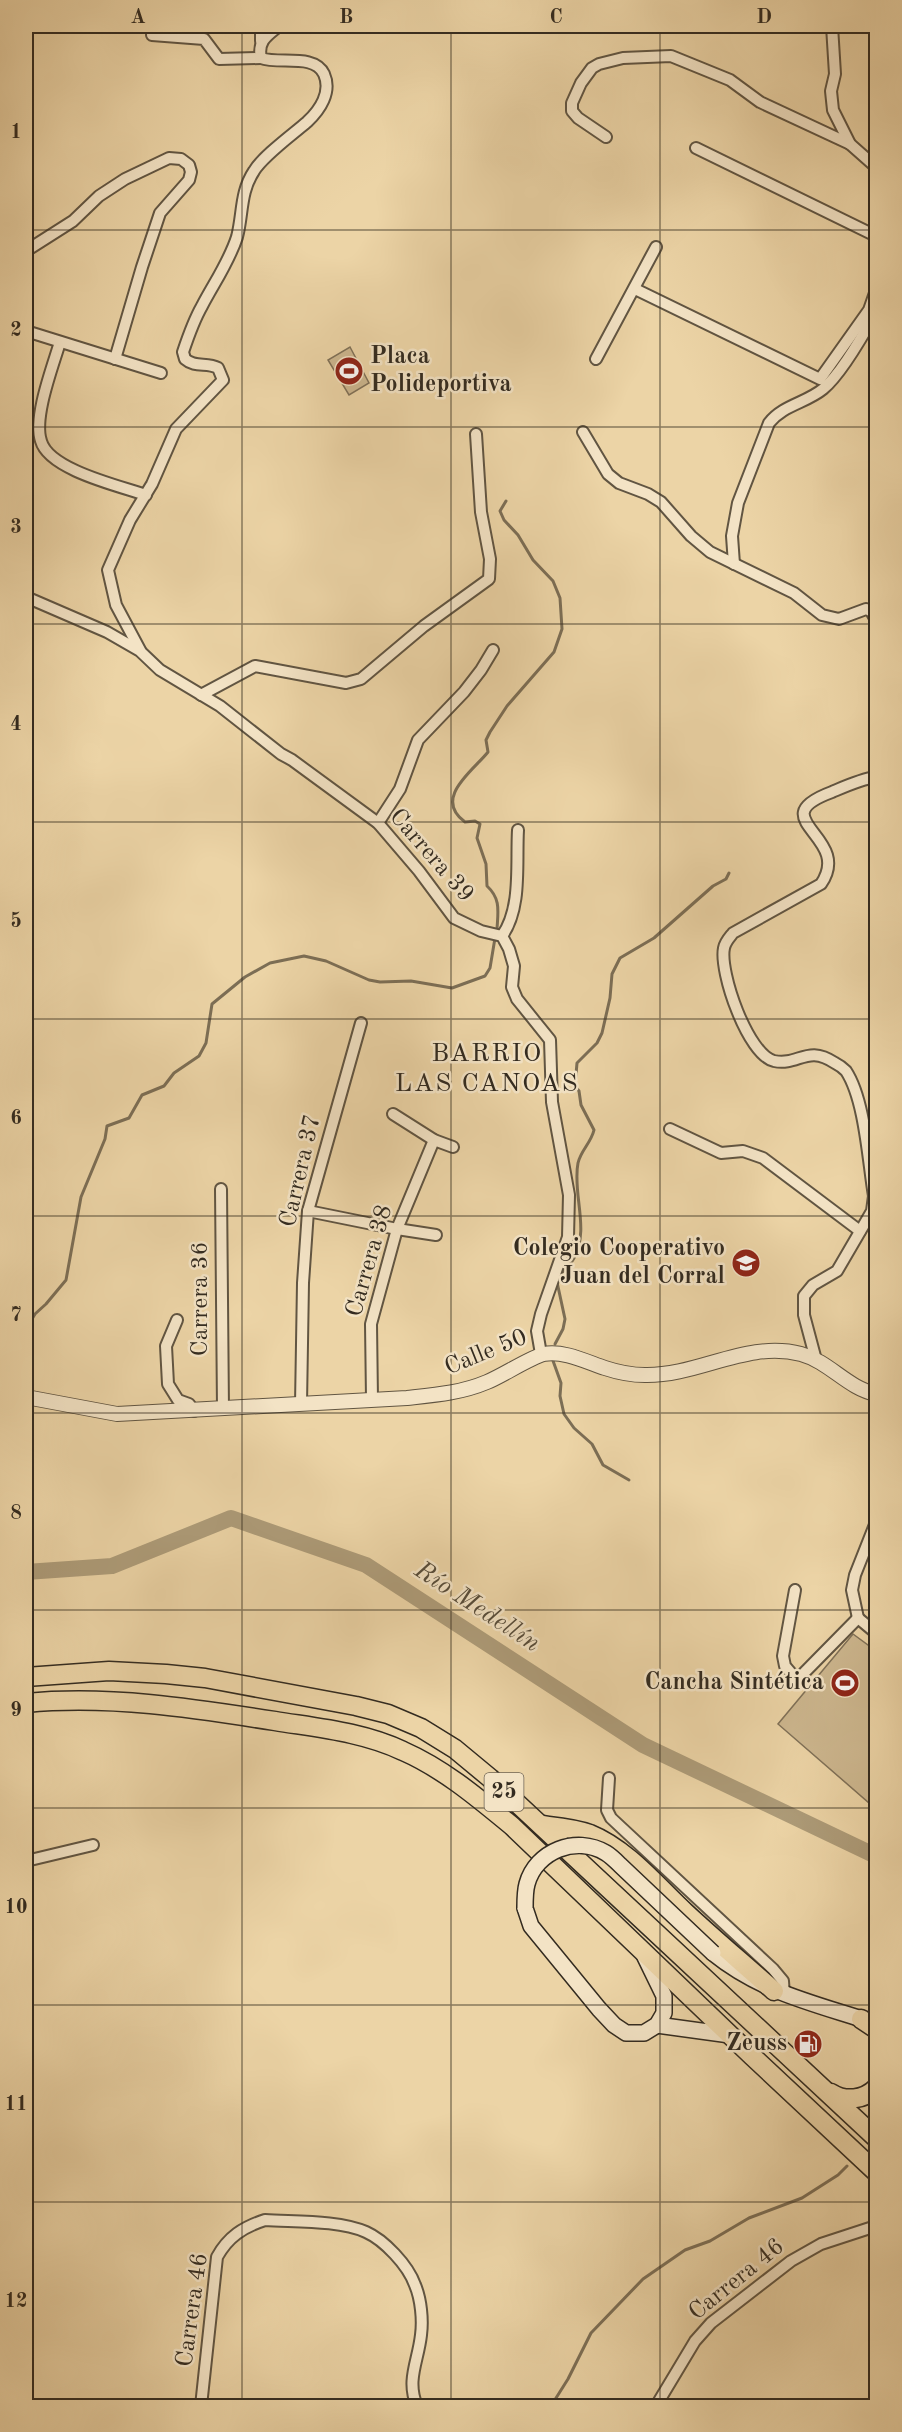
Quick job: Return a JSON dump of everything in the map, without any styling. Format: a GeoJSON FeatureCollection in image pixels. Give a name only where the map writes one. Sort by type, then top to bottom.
{"type":"FeatureCollection","features":[{"type":"Feature","properties":{"kind":"highway","name":"25"},"geometry":{"type":"LineString","coordinates":[[26,1677],[109,1671],[166,1674],[256,1688],[388,1714],[421,1728],[455,1749],[541,1825],[876,2138]]}},
{"type":"Feature","properties":{"kind":"highway","name":"25"},"geometry":{"type":"LineString","coordinates":[[26,1703],[100,1700],[210,1711],[355,1734],[404,1751],[444,1773],[512,1826],[730,2036],[876,2172]]}},
{"type":"Feature","properties":{"kind":"highway"},"geometry":{"type":"LineString","coordinates":[[541,1825],[569,1828],[590,1834],[607,1843],[779,1993]]}},
{"type":"Feature","properties":{"kind":"highway"},"geometry":{"type":"LineString","coordinates":[[825,2090],[848,2099],[861,2097],[876,2088]]}},
{"type":"Feature","properties":{"kind":"main road"},"geometry":{"type":"LineString","coordinates":[[641,1949],[664,1996],[664,2013],[657,2025],[636,2035],[626,2033],[614,2025],[531,1926],[525,1908],[526,1886],[540,1861],[555,1850],[567,1846],[592,1847],[606,1853],[713,1953],[741,1974],[779,1993],[871,2024]]}},
{"type":"Feature","properties":{"kind":"main road"},"geometry":{"type":"LineString","coordinates":[[657,2025],[730,2036]]}},
{"type":"Feature","properties":{"kind":"street"},"geometry":{"type":"LineString","coordinates":[[261,26],[259,50],[261,58]]}},
{"type":"Feature","properties":{"kind":"street"},"geometry":{"type":"LineString","coordinates":[[261,41],[279,26]]}},
{"type":"Feature","properties":{"kind":"street"},"geometry":{"type":"LineString","coordinates":[[832,26],[835,74],[831,91],[833,110],[850,144]]}},
{"type":"Feature","properties":{"kind":"street"},"geometry":{"type":"LineString","coordinates":[[140,651],[116,605],[108,570],[130,520],[146,495],[176,429],[222,380],[218,368],[213,365],[188,362],[183,352],[202,306],[223,271],[237,236],[246,184],[256,168],[312,118],[327,92],[323,73],[317,66],[305,62],[261,58],[219,58],[204,39],[152,34]]}},
{"type":"Feature","properties":{"kind":"street"},"geometry":{"type":"LineString","coordinates":[[606,137],[578,118],[573,111],[572,103],[581,82],[592,68],[623,58],[671,56],[730,80],[760,102],[850,144],[876,167]]}},
{"type":"Feature","properties":{"kind":"street"},"geometry":{"type":"LineString","coordinates":[[696,148],[876,236]]}},
{"type":"Feature","properties":{"kind":"street"},"geometry":{"type":"LineString","coordinates":[[29,249],[73,221],[99,196],[125,179],[169,158],[181,159],[189,165],[189,180],[160,213],[115,359]]}},
{"type":"Feature","properties":{"kind":"street"},"geometry":{"type":"LineString","coordinates":[[596,359],[656,247]]}},
{"type":"Feature","properties":{"kind":"street"},"geometry":{"type":"LineString","coordinates":[[635,289],[825,381]]}},
{"type":"Feature","properties":{"kind":"street"},"geometry":{"type":"LineString","coordinates":[[825,381],[869,309],[876,290]]}},
{"type":"Feature","properties":{"kind":"street"},"geometry":{"type":"LineString","coordinates":[[735,564],[732,536],[738,503],[769,423],[781,411],[813,396],[876,312]]}},
{"type":"Feature","properties":{"kind":"street"},"geometry":{"type":"LineString","coordinates":[[26,331],[161,373]]}},
{"type":"Feature","properties":{"kind":"street"},"geometry":{"type":"LineString","coordinates":[[60,342],[43,399],[40,441],[50,456],[66,467],[146,495]]}},
{"type":"Feature","properties":{"kind":"street"},"geometry":{"type":"LineString","coordinates":[[583,432],[608,474],[619,483],[648,494],[661,502],[691,536],[710,552],[794,593],[822,615],[839,619],[866,609],[871,611],[876,620]]}},
{"type":"Feature","properties":{"kind":"street"},"geometry":{"type":"LineString","coordinates":[[201,695],[255,666],[346,683],[361,679],[423,626],[489,579],[490,559],[481,512],[476,434]]}},
{"type":"Feature","properties":{"kind":"street","name":"Carrera 39"},"geometry":{"type":"LineString","coordinates":[[26,597],[107,632],[140,651],[160,670],[220,706],[281,754],[378,824],[419,871],[454,918],[481,931],[502,936]]}},
{"type":"Feature","properties":{"kind":"street"},"geometry":{"type":"LineString","coordinates":[[378,824],[400,789],[418,741],[464,692],[481,670],[492,650]]}},
{"type":"Feature","properties":{"kind":"street"},"geometry":{"type":"LineString","coordinates":[[816,1360],[804,1315],[804,1296],[813,1285],[837,1271],[872,1211],[874,1196],[857,1093],[844,1069],[824,1056],[815,1054],[785,1061],[774,1061],[761,1052],[748,1034],[735,1004],[723,961],[726,940],[733,933],[821,884],[827,875],[828,853],[804,820],[807,804],[816,797],[867,778],[876,777]]}},
{"type":"Feature","properties":{"kind":"street"},"geometry":{"type":"LineString","coordinates":[[518,830],[517,888],[513,918],[502,936],[514,966],[512,987],[517,999],[549,1040],[552,1102],[568,1195],[568,1238],[537,1331],[541,1354]]}},
{"type":"Feature","properties":{"kind":"street","name":"Carrera 37"},"geometry":{"type":"LineString","coordinates":[[301,1404],[308,1211],[361,1023]]}},
{"type":"Feature","properties":{"kind":"street"},"geometry":{"type":"LineString","coordinates":[[393,1114],[434,1140],[453,1147]]}},
{"type":"Feature","properties":{"kind":"street"},"geometry":{"type":"LineString","coordinates":[[670,1129],[721,1153],[743,1151],[763,1158],[860,1231]]}},
{"type":"Feature","properties":{"kind":"street","name":"Carrera 38"},"geometry":{"type":"LineString","coordinates":[[372,1399],[371,1324],[397,1229],[434,1140]]}},
{"type":"Feature","properties":{"kind":"street","name":"Carrera 36"},"geometry":{"type":"LineString","coordinates":[[221,1189],[223,1409]]}},
{"type":"Feature","properties":{"kind":"street"},"geometry":{"type":"LineString","coordinates":[[308,1211],[436,1235]]}},
{"type":"Feature","properties":{"kind":"street"},"geometry":{"type":"LineString","coordinates":[[177,1320],[166,1346],[168,1384],[178,1400],[192,1406],[194,1411]]}},
{"type":"Feature","properties":{"kind":"street","name":"Calle 50"},"geometry":{"type":"LineString","coordinates":[[26,1396],[117,1414],[194,1411],[452,1394],[485,1383],[541,1354],[554,1353],[608,1370],[643,1375],[682,1371],[736,1355],[764,1351],[783,1351],[816,1360],[859,1389],[876,1394]]}},
{"type":"Feature","properties":{"kind":"street"},"geometry":{"type":"LineString","coordinates":[[876,1522],[855,1575],[852,1590],[858,1618],[876,1634]]}},
{"type":"Feature","properties":{"kind":"street"},"geometry":{"type":"LineString","coordinates":[[795,1590],[783,1656],[785,1666],[797,1680],[858,1618]]}},
{"type":"Feature","properties":{"kind":"street"},"geometry":{"type":"LineString","coordinates":[[609,1778],[607,1810],[611,1818],[773,1969],[783,1981],[779,1993]]}},
{"type":"Feature","properties":{"kind":"street"},"geometry":{"type":"LineString","coordinates":[[26,1861],[93,1845]]}},
{"type":"Feature","properties":{"kind":"street","name":"Carrera 46"},"geometry":{"type":"LineString","coordinates":[[201,2406],[217,2257],[228,2239],[253,2223],[265,2220],[347,2226],[366,2232],[381,2242],[404,2266],[415,2284],[420,2307],[422,2333],[411,2392],[417,2406]]}},
{"type":"Feature","properties":{"kind":"street","name":"Carrera 46"},"geometry":{"type":"LineString","coordinates":[[656,2406],[695,2341],[711,2323],[790,2262],[821,2244],[876,2226]]}},
{"type":"Feature","properties":{"kind":"shaded area","name":"Placa Polideportiva"},"geometry":{"type":"Polygon","coordinates":[[[350,347],[369,383],[349,395],[328,360],[350,347]]]}},
{"type":"Feature","properties":{"kind":"shaded area","name":"Cancha Sintética"},"geometry":{"type":"Polygon","coordinates":[[[853,1634],[876,1651],[876,1809],[778,1724],[853,1634]]]}},
{"type":"Feature","properties":{"kind":"waterway"},"geometry":{"type":"LineString","coordinates":[[497,929],[497,901],[487,886],[486,864],[477,838],[480,824],[475,821],[465,822],[456,813],[453,803],[454,794],[466,776],[488,752],[486,740],[507,706],[554,652],[562,629],[560,598],[553,581],[533,560],[518,535],[504,520],[500,511],[506,501]]}},
{"type":"Feature","properties":{"kind":"waterway","name":"BARRIO LAS CANOAS"},"geometry":{"type":"LineString","coordinates":[[559,1276],[573,1260],[579,1247],[581,1223],[577,1186],[578,1163],[594,1130],[581,1105],[579,1091],[575,1086],[577,1063],[597,1043],[602,1033],[610,998],[612,974],[620,958],[654,938],[713,886],[726,879],[729,873]]}},
{"type":"Feature","properties":{"kind":"waterway"},"geometry":{"type":"LineString","coordinates":[[26,1329],[35,1314],[66,1280],[81,1197],[105,1139],[107,1126],[129,1118],[142,1095],[164,1086],[174,1073],[199,1056],[206,1043],[212,1004],[245,977],[270,963],[304,956],[326,961],[369,980],[411,981],[452,988],[485,976],[490,968],[495,938]]}},
{"type":"Feature","properties":{"kind":"waterway","name":"BARRIO LAS CANOAS"},"geometry":{"type":"LineString","coordinates":[[555,1344],[563,1329],[565,1319],[557,1282]]}},
{"type":"Feature","properties":{"kind":"waterway","name":"BARRIO LAS CANOAS"},"geometry":{"type":"LineString","coordinates":[[552,1358],[561,1383],[560,1396],[564,1414],[574,1428],[592,1444],[603,1465],[629,1480]]}},
{"type":"Feature","properties":{"kind":"waterway","name":"Río Medellín"},"geometry":{"type":"LineString","coordinates":[[26,1572],[112,1566],[231,1518],[366,1565],[643,1745],[876,1856]]}},
{"type":"Feature","properties":{"kind":"waterway"},"geometry":{"type":"LineString","coordinates":[[551,2406],[568,2379],[591,2333],[643,2279],[685,2250],[710,2241],[749,2218],[802,2198],[838,2175],[847,2166]]}},
{"type":"Feature","properties":{"kind":"place","name":"Placa Polideportiva"},"geometry":{"type":"Point","coordinates":[349,371]}},
{"type":"Feature","properties":{"kind":"place","name":"Colegio Cooperativo Juan del Corral"},"geometry":{"type":"Point","coordinates":[746,1263]}},
{"type":"Feature","properties":{"kind":"place","name":"Cancha Sintética"},"geometry":{"type":"Point","coordinates":[845,1683]}},
{"type":"Feature","properties":{"kind":"place","name":"Zeuss"},"geometry":{"type":"Point","coordinates":[808,2044]}},
{"type":"Feature","properties":{"kind":"district","name":"BARRIO LAS CANOAS"},"geometry":{"type":"Point","coordinates":[487,1069]}}]}
